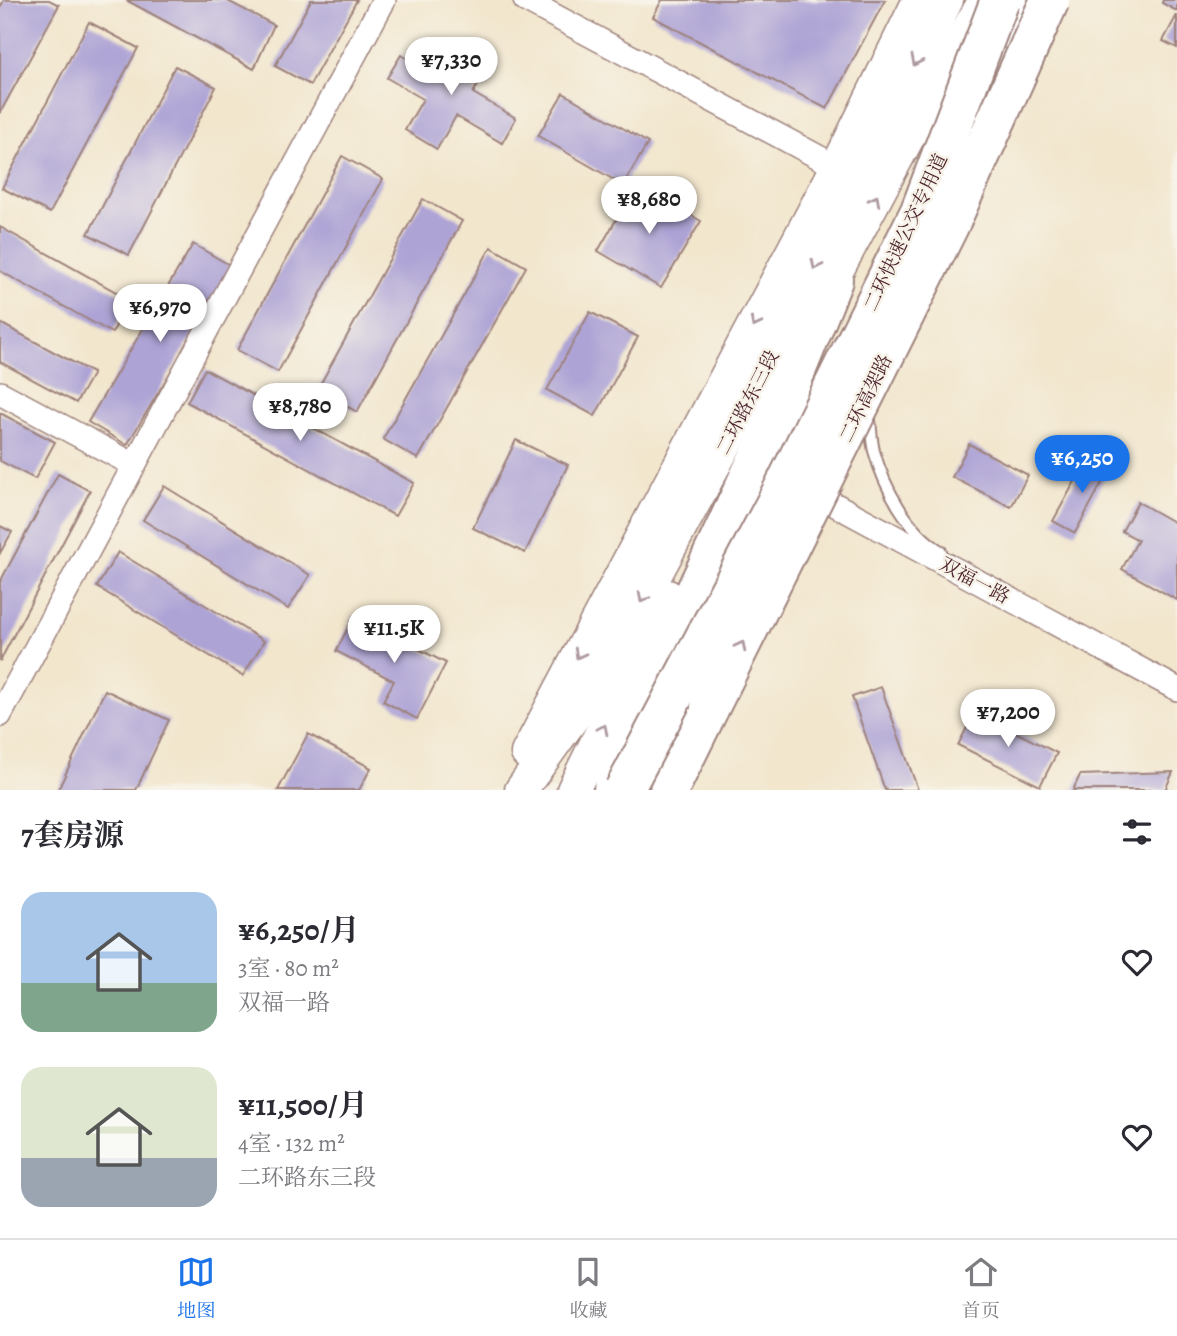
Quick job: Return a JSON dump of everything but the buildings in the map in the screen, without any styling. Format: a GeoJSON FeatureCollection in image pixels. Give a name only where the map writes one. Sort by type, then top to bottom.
{"type":"FeatureCollection","features":[{"type":"Feature","properties":{"kind":"highway","name":"二环高架路"},"geometry":{"type":"LineString","coordinates":[[669,790],[949,226],[1027,5]]}},
{"type":"Feature","properties":{"kind":"highway","name":"二环高架路"},"geometry":{"type":"LineString","coordinates":[[624,790],[788,478],[920,211],[1027,5]]}},
{"type":"Feature","properties":{"kind":"highway"},"geometry":{"type":"LineString","coordinates":[[613,790],[616,761],[779,413],[833,280]]}},
{"type":"Feature","properties":{"kind":"highway"},"geometry":{"type":"LineString","coordinates":[[697,790],[710,707]]}},
{"type":"Feature","properties":{"kind":"main road"},"geometry":{"type":"LineString","coordinates":[[508,790],[837,167],[919,0]]}},
{"type":"Feature","properties":{"kind":"main road","name":"二环路东三段"},"geometry":{"type":"LineString","coordinates":[[521,790],[603,676],[743,412],[947,0]]}},
{"type":"Feature","properties":{"kind":"main road","name":"二环路东三段"},"geometry":{"type":"LineString","coordinates":[[573,790],[732,465],[941,76],[985,0]]}},
{"type":"Feature","properties":{"kind":"main road"},"geometry":{"type":"LineString","coordinates":[[640,790],[640,751],[669,682],[772,471],[1027,5]]}},
{"type":"Feature","properties":{"kind":"street"},"geometry":{"type":"LineString","coordinates":[[0,715],[384,0]]}},
{"type":"Feature","properties":{"kind":"street"},"geometry":{"type":"LineString","coordinates":[[525,0],[837,167]]}},
{"type":"Feature","properties":{"kind":"street"},"geometry":{"type":"LineString","coordinates":[[0,393],[134,465]]}},
{"type":"Feature","properties":{"kind":"street","name":"双福一路"},"geometry":{"type":"LineString","coordinates":[[772,471],[1177,689]]}},
{"type":"Feature","properties":{"kind":"lane"},"geometry":{"type":"LineString","coordinates":[[981,112],[1027,5]]}},
{"type":"Feature","properties":{"kind":"lane"},"geometry":{"type":"LineString","coordinates":[[876,351],[870,376],[869,411],[873,448],[882,476],[908,522],[936,548],[1177,683]]}}]}
